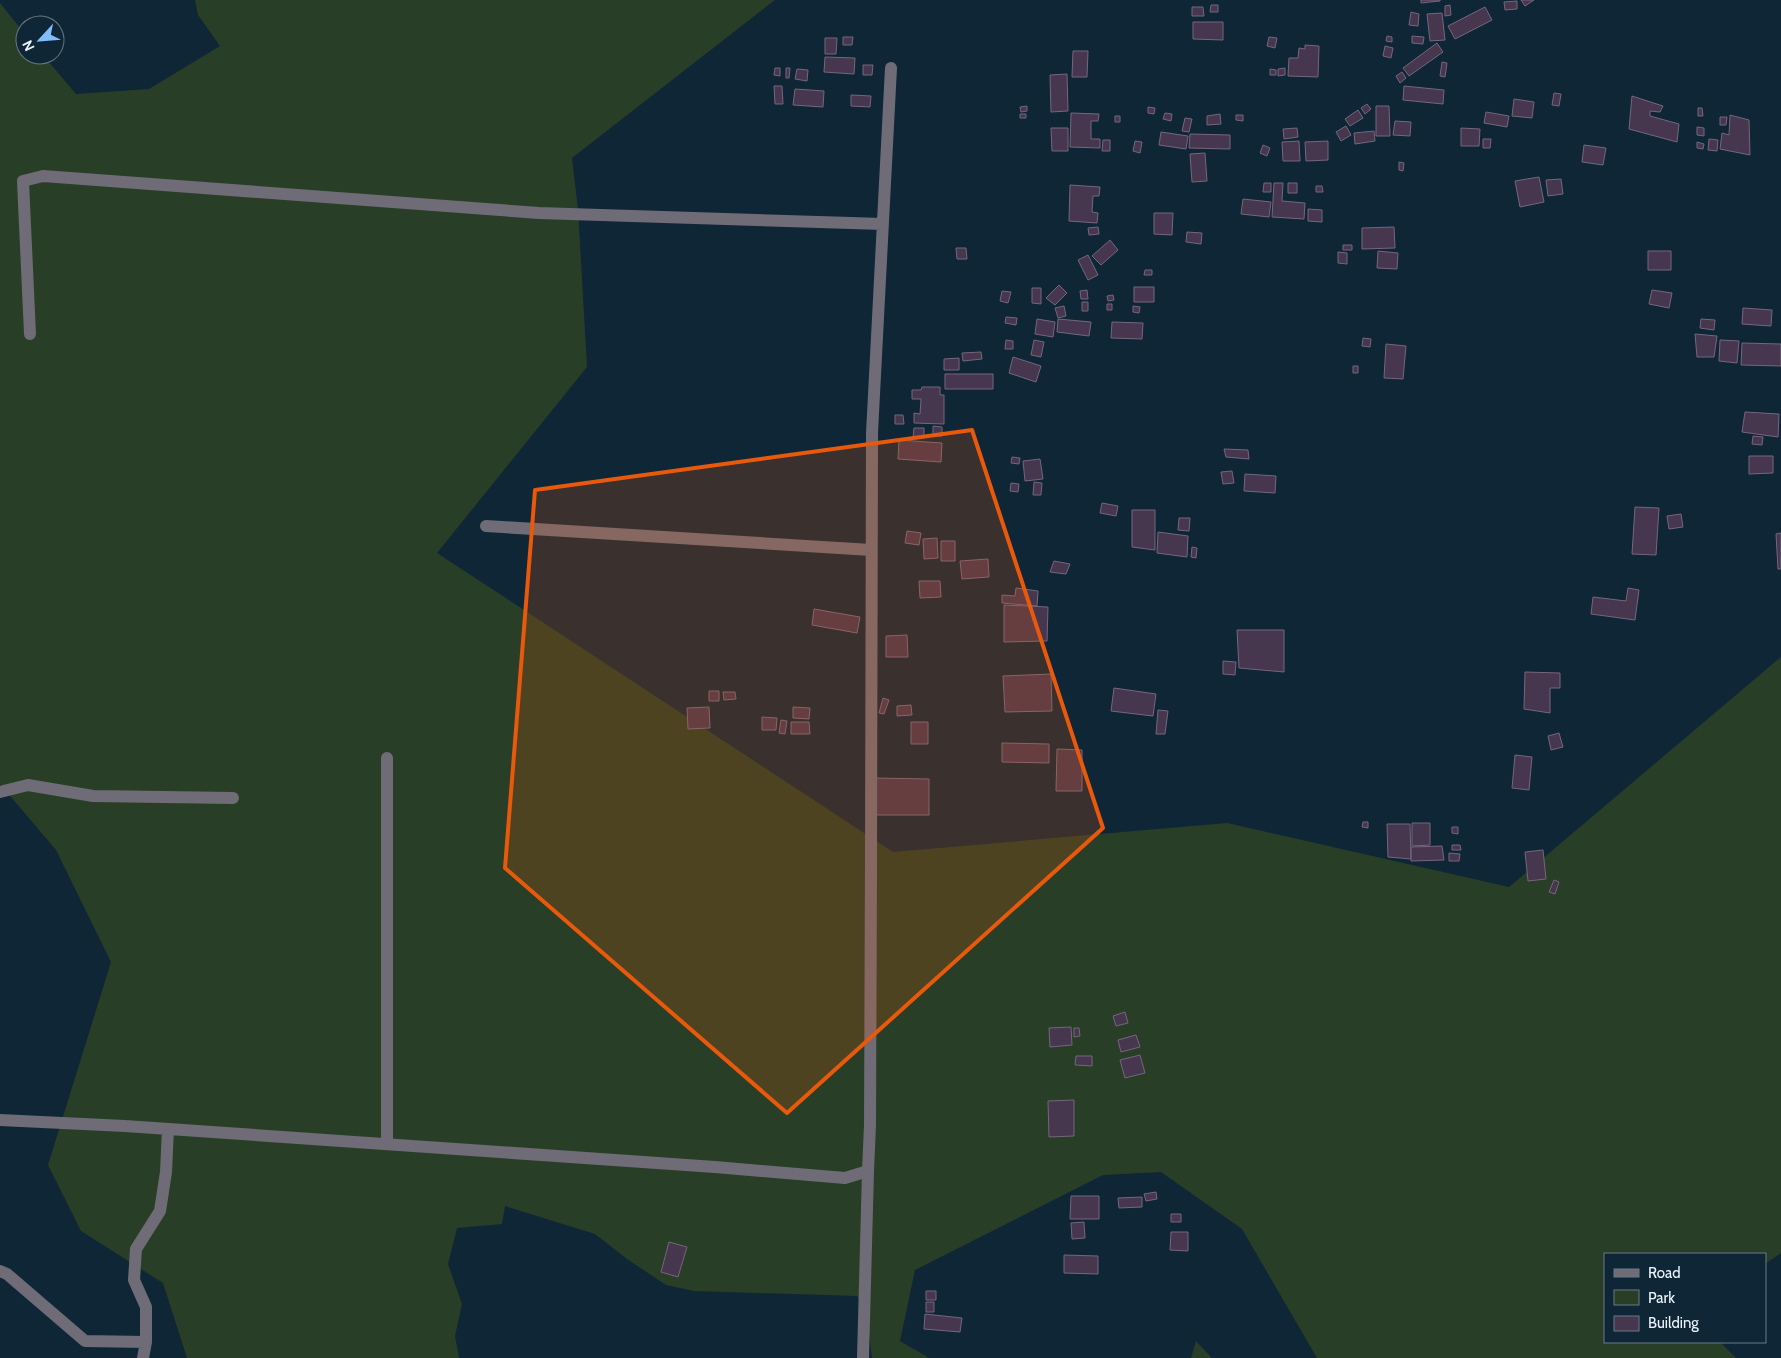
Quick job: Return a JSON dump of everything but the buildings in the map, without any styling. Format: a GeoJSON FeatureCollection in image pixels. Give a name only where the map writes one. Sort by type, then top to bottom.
{"type":"FeatureCollection","features":[{"type":"Feature","properties":{"kind":"street"},"geometry":{"type":"LineString","coordinates":[[863,1358],[870,1096],[872,433],[891,68]]}},
{"type":"Feature","properties":{"kind":"street"},"geometry":{"type":"LineString","coordinates":[[30,334],[23,180],[43,176],[540,213],[883,224]]}},
{"type":"Feature","properties":{"kind":"street"},"geometry":{"type":"LineString","coordinates":[[486,526],[871,550]]}},
{"type":"Feature","properties":{"kind":"street"},"geometry":{"type":"LineString","coordinates":[[387,758],[387,1144]]}},
{"type":"Feature","properties":{"kind":"street"},"geometry":{"type":"LineString","coordinates":[[0,792],[28,784],[93,796],[233,798]]}},
{"type":"Feature","properties":{"kind":"street"},"geometry":{"type":"LineString","coordinates":[[0,1120],[387,1144],[705,1166],[845,1178],[868,1172]]}},
{"type":"Feature","properties":{"kind":"street"},"geometry":{"type":"LineString","coordinates":[[143,1358],[146,1342],[146,1307],[134,1280],[136,1249],[160,1211],[166,1172],[168,1129]]}},
{"type":"Feature","properties":{"kind":"street"},"geometry":{"type":"LineString","coordinates":[[0,1271],[7,1274],[85,1340],[146,1342]]}},
{"type":"Feature","properties":{"kind":"highlighted area"},"geometry":{"type":"Polygon","coordinates":[[[972,430],[1103,828],[787,1113],[505,868],[535,490],[972,430]]]}},
{"type":"Feature","properties":{"kind":"green space"},"geometry":{"type":"Polygon","coordinates":[[[195,0],[775,0],[572,158],[578,209],[587,367],[437,553],[893,852],[1227,823],[1509,887],[1781,657],[1781,1253],[1766,1263],[1766,1253],[1604,1253],[1604,1343],[1721,1343],[1736,1358],[1317,1358],[1242,1229],[1161,1172],[1103,1175],[915,1270],[900,1341],[929,1358],[872,1358],[866,1309],[857,1296],[694,1291],[666,1285],[627,1259],[595,1234],[505,1206],[502,1224],[457,1228],[448,1264],[462,1304],[455,1336],[459,1358],[187,1358],[163,1283],[81,1231],[48,1165],[111,962],[56,850],[0,784],[0,3],[15,22],[15,65],[51,65],[76,94],[149,89],[220,46],[198,15],[195,0]]]}},
{"type":"Feature","properties":{"kind":"green space"},"geometry":{"type":"Polygon","coordinates":[[[1196,1341],[1212,1358],[1191,1358],[1196,1341]]]}}]}
